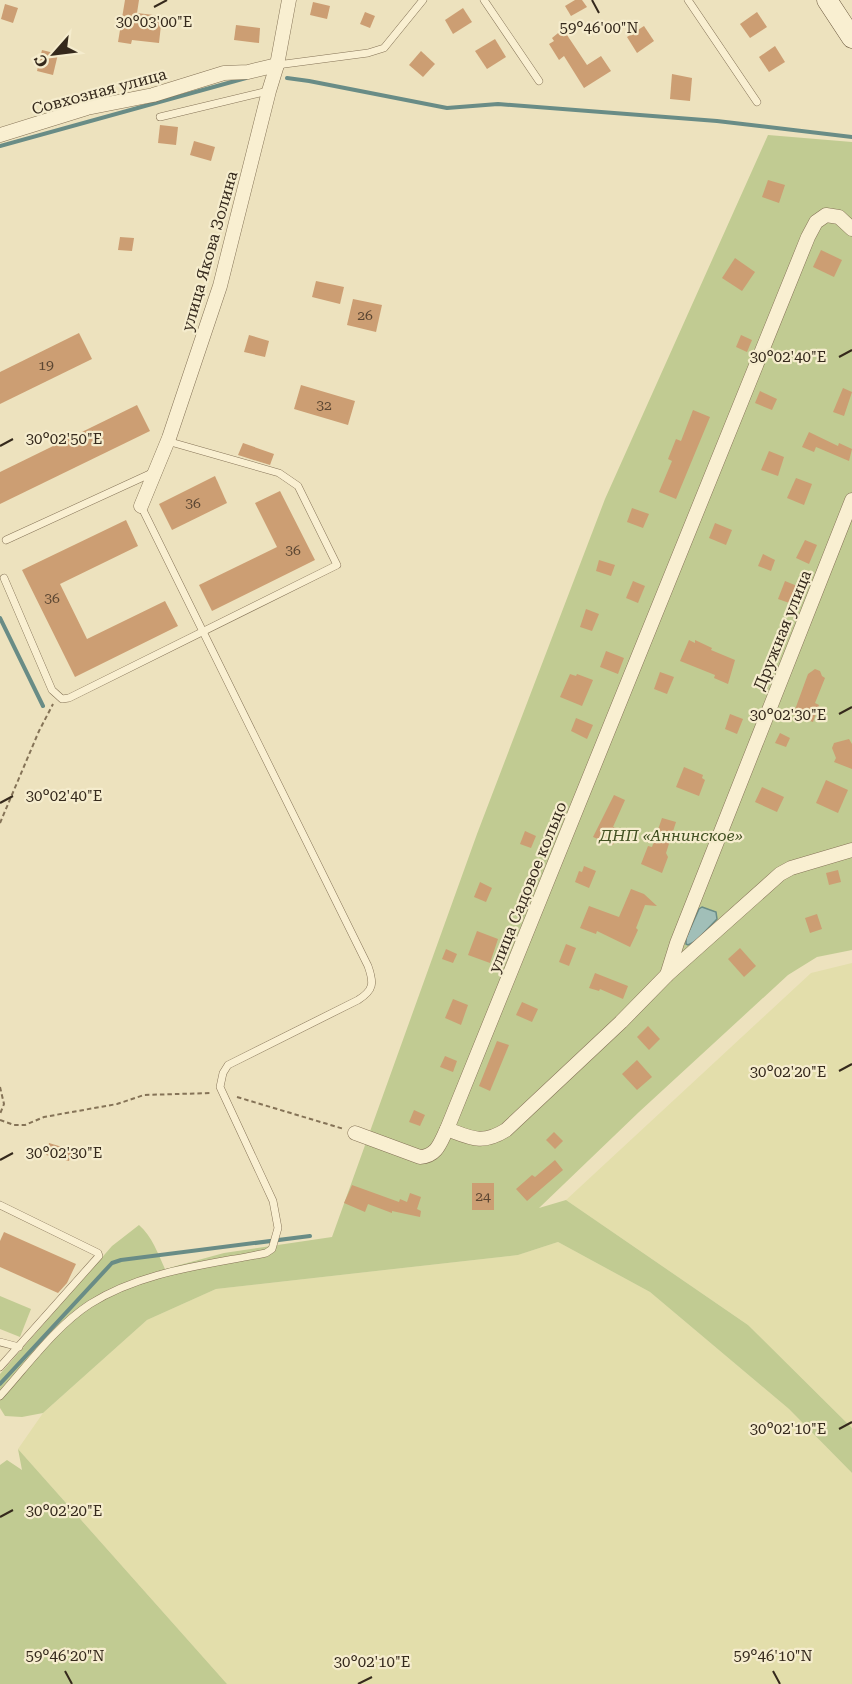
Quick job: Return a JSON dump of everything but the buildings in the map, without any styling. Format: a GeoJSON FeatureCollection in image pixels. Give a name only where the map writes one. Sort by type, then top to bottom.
{"type":"FeatureCollection","features":[{"type":"Feature","properties":{"kind":"main road"},"geometry":{"type":"LineString","coordinates":[[826,0],[852,38]]}},
{"type":"Feature","properties":{"kind":"street","name":"улица Якова Золина"},"geometry":{"type":"LineString","coordinates":[[141,506],[168,441],[220,286],[269,91],[278,65],[289,0]]}},
{"type":"Feature","properties":{"kind":"street","name":"Совхозная улица"},"geometry":{"type":"LineString","coordinates":[[0,135],[87,108],[153,94],[224,73],[248,72],[278,65]]}},
{"type":"Feature","properties":{"kind":"street","name":"улица Садовое кольцо"},"geometry":{"type":"LineString","coordinates":[[447,1129],[808,237],[816,222],[826,215],[839,217],[852,229]]}},
{"type":"Feature","properties":{"kind":"street","name":"Дружная улица"},"geometry":{"type":"LineString","coordinates":[[667,975],[677,943],[852,500]]}},
{"type":"Feature","properties":{"kind":"street"},"geometry":{"type":"LineString","coordinates":[[355,1133],[420,1157],[431,1156],[435,1152],[447,1129],[481,1140],[506,1130],[621,1023],[667,975],[780,874],[791,868],[852,850]]}},
{"type":"Feature","properties":{"kind":"lane"},"geometry":{"type":"LineString","coordinates":[[278,65],[368,53],[384,48],[423,0]]}},
{"type":"Feature","properties":{"kind":"lane"},"geometry":{"type":"LineString","coordinates":[[484,0],[539,81]]}},
{"type":"Feature","properties":{"kind":"lane"},"geometry":{"type":"LineString","coordinates":[[688,0],[757,102]]}},
{"type":"Feature","properties":{"kind":"lane"},"geometry":{"type":"LineString","coordinates":[[160,117],[269,91]]}},
{"type":"Feature","properties":{"kind":"lane"},"geometry":{"type":"LineString","coordinates":[[4,578],[52,690],[62,699],[69,699],[337,565],[298,486],[289,478],[279,473],[168,441]]}},
{"type":"Feature","properties":{"kind":"lane"},"geometry":{"type":"LineString","coordinates":[[6,540],[154,472]]}},
{"type":"Feature","properties":{"kind":"lane"},"geometry":{"type":"LineString","coordinates":[[0,1396],[69,1321],[91,1304],[142,1279],[266,1253],[272,1249],[278,1228],[273,1201],[220,1087],[223,1072],[228,1065],[365,996],[373,981],[368,966],[141,506]]}},
{"type":"Feature","properties":{"kind":"lane"},"geometry":{"type":"LineString","coordinates":[[0,1205],[98,1253],[99,1256],[0,1367]]}},
{"type":"Feature","properties":{"kind":"lane"},"geometry":{"type":"LineString","coordinates":[[0,1342],[19,1347]]}},
{"type":"Feature","properties":{"kind":"path"},"geometry":{"type":"LineString","coordinates":[[0,823],[39,731],[57,696]]}},
{"type":"Feature","properties":{"kind":"path"},"geometry":{"type":"LineString","coordinates":[[0,1087],[4,1104],[0,1114]]}},
{"type":"Feature","properties":{"kind":"path"},"geometry":{"type":"LineString","coordinates":[[0,1120],[14,1125],[25,1125],[44,1117],[117,1104],[144,1095],[223,1093],[326,1122],[355,1133]]}},
{"type":"Feature","properties":{"kind":"shaded area"},"geometry":{"type":"Polygon","coordinates":[[[852,963],[852,1428],[748,1325],[566,1200],[811,973],[852,963]]]}},
{"type":"Feature","properties":{"kind":"shaded area"},"geometry":{"type":"Polygon","coordinates":[[[558,1242],[650,1292],[789,1409],[852,1473],[852,1684],[227,1684],[18,1449],[43,1413],[147,1320],[216,1289],[518,1255],[558,1242]]]}},
{"type":"Feature","properties":{"kind":"green space","name":"ДНП «Аннинское»"},"geometry":{"type":"Polygon","coordinates":[[[768,135],[852,142],[852,950],[817,957],[788,975],[539,1208],[566,1200],[748,1325],[852,1428],[852,1473],[789,1409],[650,1292],[558,1242],[518,1255],[216,1289],[147,1320],[43,1413],[22,1417],[5,1416],[0,1408],[0,1374],[112,1246],[139,1225],[151,1240],[165,1269],[224,1253],[332,1237],[477,834],[605,499],[768,135]]]}},
{"type":"Feature","properties":{"kind":"green space"},"geometry":{"type":"Polygon","coordinates":[[[0,1296],[31,1309],[20,1337],[0,1329],[0,1296]]]}},
{"type":"Feature","properties":{"kind":"green space"},"geometry":{"type":"Polygon","coordinates":[[[18,1449],[227,1684],[0,1684],[0,1465],[7,1460],[22,1470],[18,1449]]]}},
{"type":"Feature","properties":{"kind":"water"},"geometry":{"type":"Polygon","coordinates":[[[702,907],[716,912],[717,919],[696,941],[688,945],[686,938],[702,907]]]}},
{"type":"Feature","properties":{"kind":"waterway"},"geometry":{"type":"LineString","coordinates":[[0,146],[246,78]]}},
{"type":"Feature","properties":{"kind":"waterway"},"geometry":{"type":"LineString","coordinates":[[287,78],[447,108],[498,104],[717,121],[852,137]]}},
{"type":"Feature","properties":{"kind":"waterway"},"geometry":{"type":"LineString","coordinates":[[0,618],[43,706]]}},
{"type":"Feature","properties":{"kind":"waterway"},"geometry":{"type":"LineString","coordinates":[[0,1384],[112,1263],[310,1236]]}}]}
